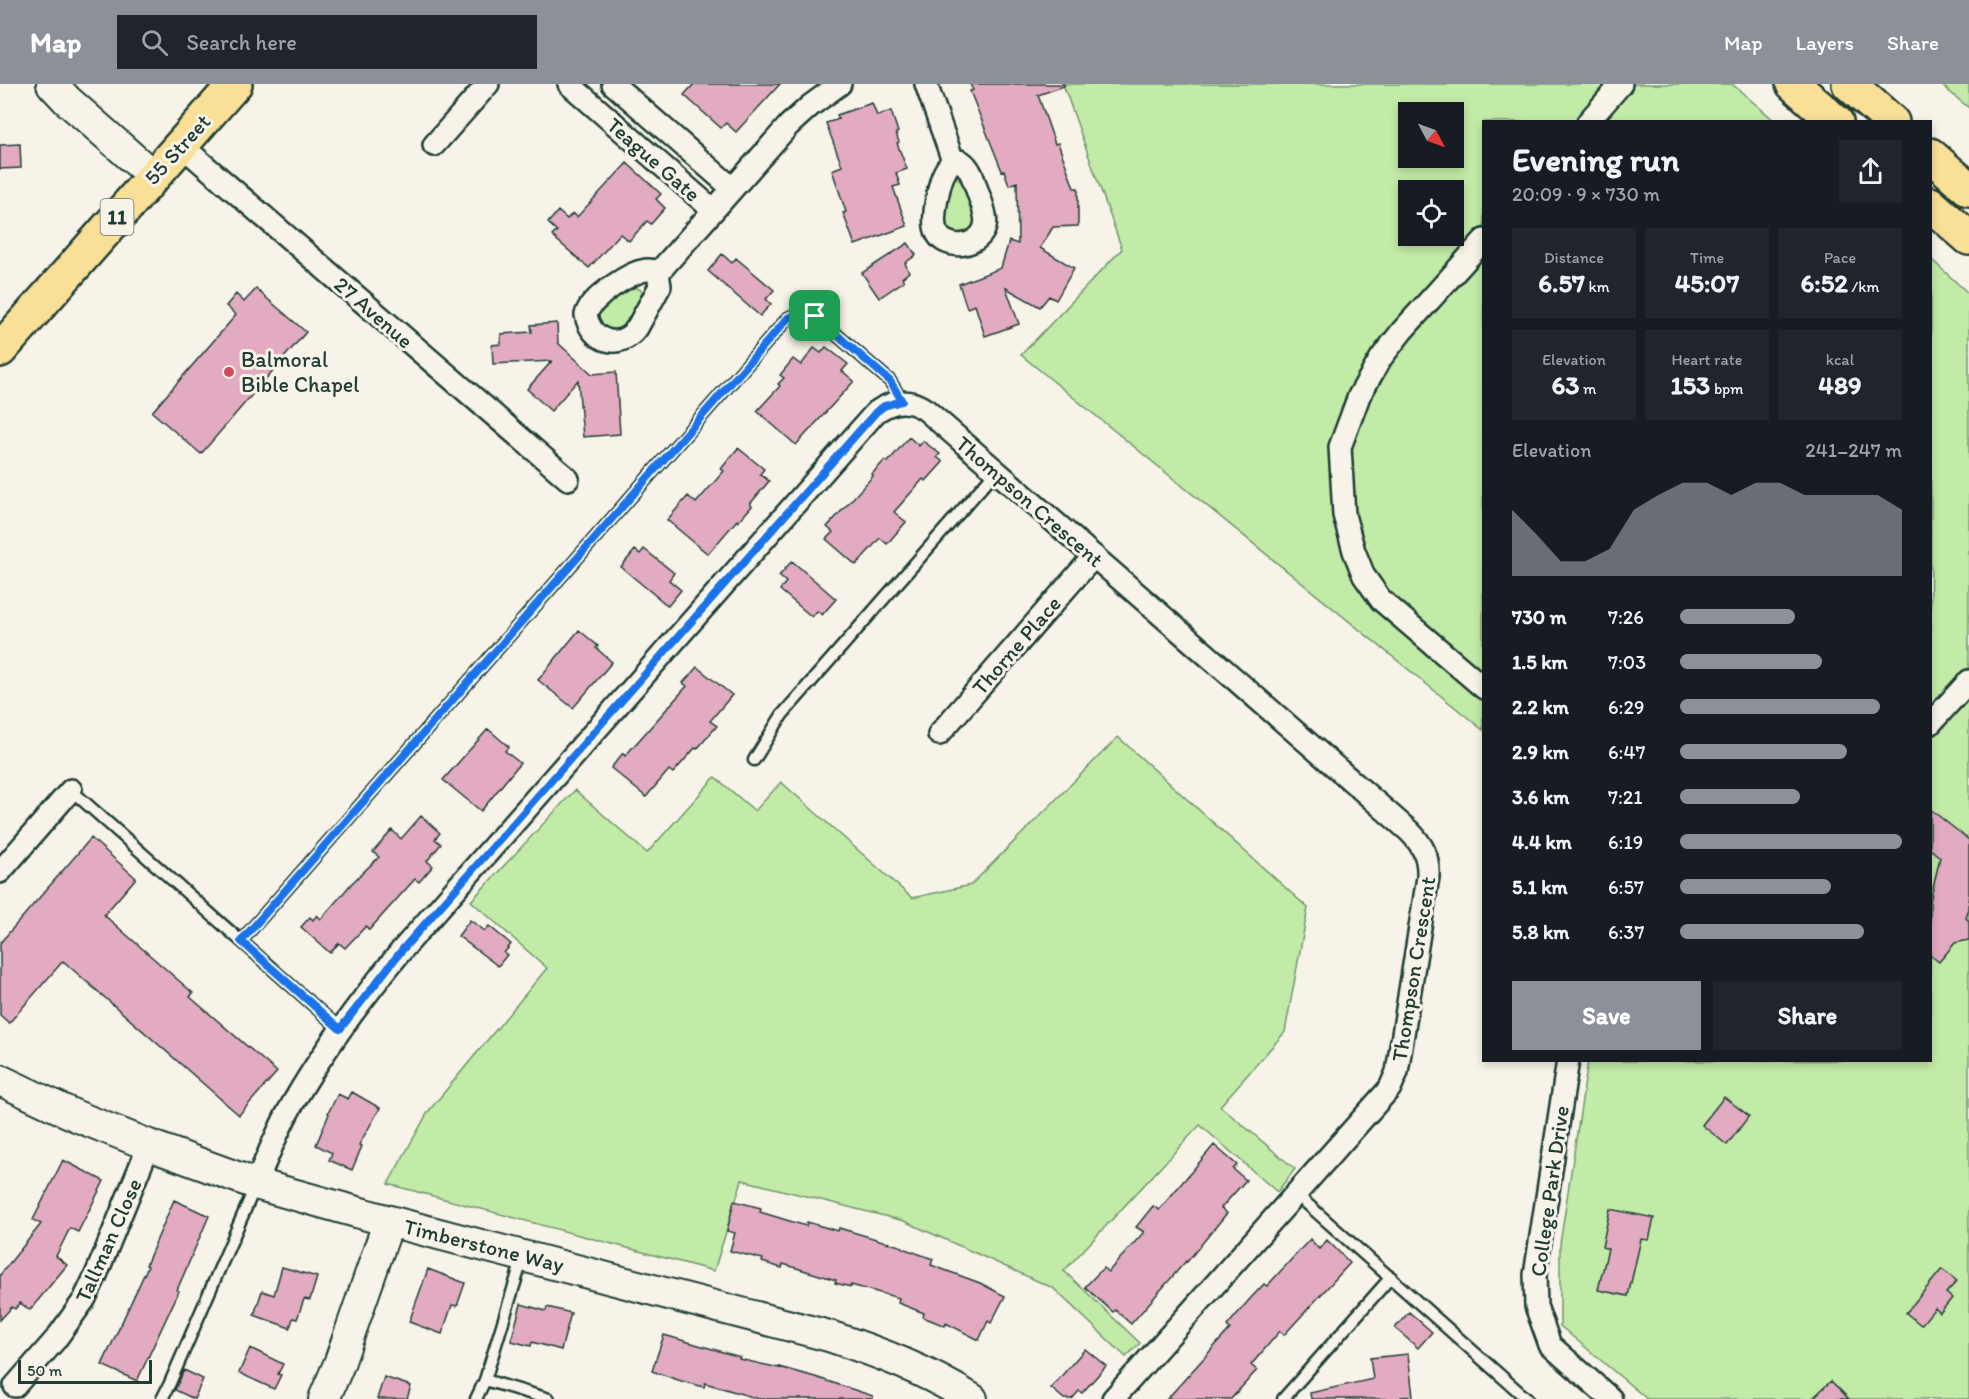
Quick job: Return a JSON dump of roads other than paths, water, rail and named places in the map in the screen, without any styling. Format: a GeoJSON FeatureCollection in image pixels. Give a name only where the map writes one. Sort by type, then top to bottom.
{"type":"FeatureCollection","features":[{"type":"Feature","properties":{"kind":"main road","name":"55 Street"},"geometry":{"type":"LineString","coordinates":[[0,350],[235,84]]}},
{"type":"Feature","properties":{"kind":"main road"},"geometry":{"type":"LineString","coordinates":[[1793,84],[1834,120]]}},
{"type":"Feature","properties":{"kind":"main road"},"geometry":{"type":"LineString","coordinates":[[1849,84],[1890,120]]}},
{"type":"Feature","properties":{"kind":"main road"},"geometry":{"type":"LineString","coordinates":[[1932,157],[1969,189]]}},
{"type":"Feature","properties":{"kind":"main road"},"geometry":{"type":"LineString","coordinates":[[1932,206],[1969,238]]}},
{"type":"Feature","properties":{"kind":"street"},"geometry":{"type":"LineString","coordinates":[[52,84],[153,176]]}},
{"type":"Feature","properties":{"kind":"street"},"geometry":{"type":"LineString","coordinates":[[434,145],[488,84]]}},
{"type":"Feature","properties":{"kind":"street","name":"Teague Gate"},"geometry":{"type":"LineString","coordinates":[[569,84],[713,210]]}},
{"type":"Feature","properties":{"kind":"street","name":"Teague Gate"},"geometry":{"type":"LineString","coordinates":[[613,84],[732,188]]}},
{"type":"Feature","properties":{"kind":"street"},"geometry":{"type":"LineString","coordinates":[[658,273],[789,125],[840,84]]}},
{"type":"Feature","properties":{"kind":"street"},"geometry":{"type":"LineString","coordinates":[[926,84],[953,161]]}},
{"type":"Feature","properties":{"kind":"street"},"geometry":{"type":"LineString","coordinates":[[1590,120],[1621,84]]}},
{"type":"Feature","properties":{"kind":"street","name":"27 Avenue"},"geometry":{"type":"LineString","coordinates":[[181,145],[568,479]]}},
{"type":"Feature","properties":{"kind":"street"},"geometry":{"type":"LineString","coordinates":[[1482,242],[1402,331],[1382,358],[1359,396],[1340,447],[1344,515],[1364,576],[1381,600],[1482,686]]}},
{"type":"Feature","properties":{"kind":"street"},"geometry":{"type":"LineString","coordinates":[[256,1184],[288,1112],[340,1029],[402,950],[876,412],[884,406],[902,401]]}},
{"type":"Feature","properties":{"kind":"street","name":"Thompson Crescent"},"geometry":{"type":"LineString","coordinates":[[902,401],[912,402],[926,410],[1408,831],[1425,850],[1428,877],[1397,1072],[1390,1088],[1113,1399]]}},
{"type":"Feature","properties":{"kind":"street","name":"Thorne Place"},"geometry":{"type":"LineString","coordinates":[[939,734],[1094,556]]}},
{"type":"Feature","properties":{"kind":"street"},"geometry":{"type":"LineString","coordinates":[[1932,722],[1969,681]]}},
{"type":"Feature","properties":{"kind":"street"},"geometry":{"type":"LineString","coordinates":[[0,872],[72,790]]}},
{"type":"Feature","properties":{"kind":"street","name":"College Park Drive"},"geometry":{"type":"LineString","coordinates":[[1568,1062],[1535,1275],[1536,1306],[1550,1345],[1611,1399]]}},
{"type":"Feature","properties":{"kind":"street","name":"Timberstone Way"},"geometry":{"type":"LineString","coordinates":[[0,1080],[76,1116],[256,1184],[829,1336],[918,1368],[972,1399]]}},
{"type":"Feature","properties":{"kind":"street","name":"Tallman Close"},"geometry":{"type":"LineString","coordinates":[[15,1386],[56,1340],[84,1300],[149,1145]]}},
{"type":"Feature","properties":{"kind":"street"},"geometry":{"type":"LineString","coordinates":[[324,1399],[339,1364],[389,1221]]}},
{"type":"Feature","properties":{"kind":"lane"},"geometry":{"type":"LineString","coordinates":[[241,941],[788,318],[801,312],[815,316],[890,381],[902,401]]}},
{"type":"Feature","properties":{"kind":"lane"},"geometry":{"type":"LineString","coordinates":[[754,760],[773,726],[782,715],[996,471]]}},
{"type":"Feature","properties":{"kind":"lane"},"geometry":{"type":"LineString","coordinates":[[72,790],[340,1029]]}},
{"type":"Feature","properties":{"kind":"lane"},"geometry":{"type":"LineString","coordinates":[[162,1399],[256,1184]]}},
{"type":"Feature","properties":{"kind":"lane"},"geometry":{"type":"LineString","coordinates":[[1296,1194],[1527,1399]]}},
{"type":"Feature","properties":{"kind":"lane"},"geometry":{"type":"LineString","coordinates":[[476,1399],[485,1380],[524,1256]]}},
{"type":"Feature","properties":{"kind":"lane"},"geometry":{"type":"LineString","coordinates":[[1283,1399],[1390,1277]]}},
{"type":"Feature","properties":{"kind":"lane"},"geometry":{"type":"LineString","coordinates":[[485,1380],[549,1399]]}},
{"type":"Feature","properties":{"kind":"place","name":"Balmoral Bible Chapel"},"geometry":{"type":"Point","coordinates":[229,372]}}]}
